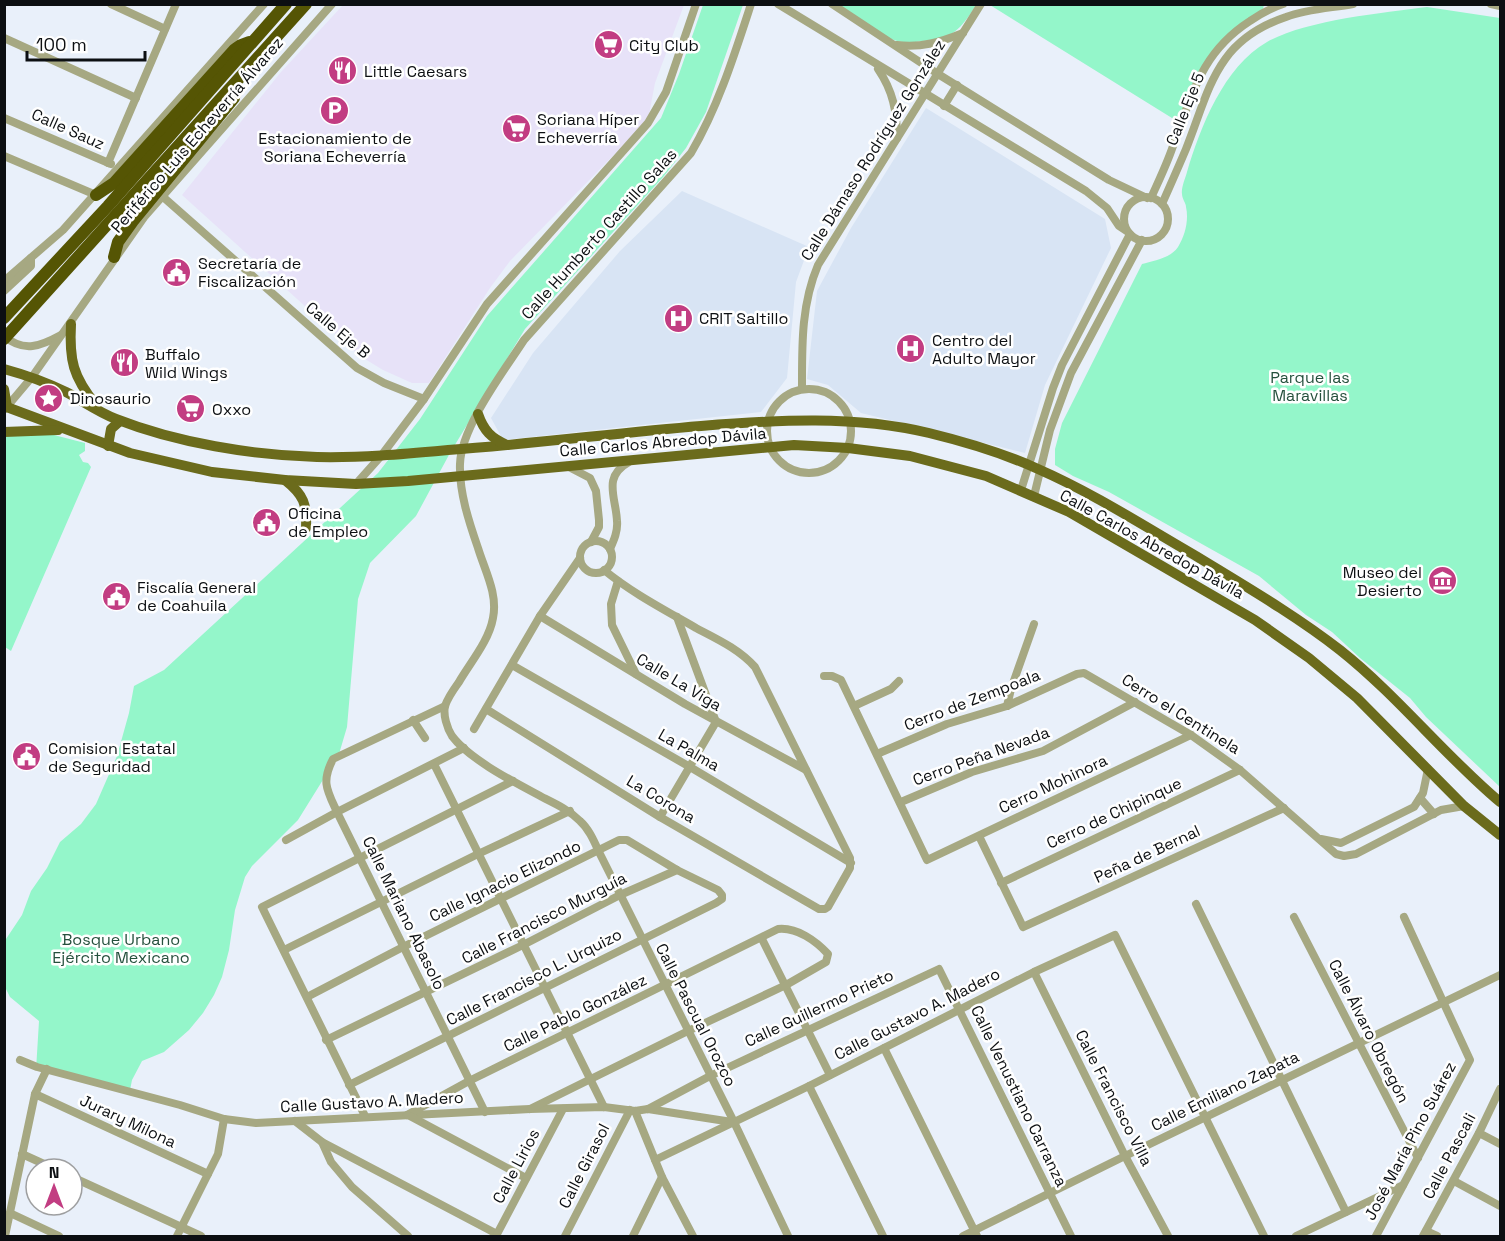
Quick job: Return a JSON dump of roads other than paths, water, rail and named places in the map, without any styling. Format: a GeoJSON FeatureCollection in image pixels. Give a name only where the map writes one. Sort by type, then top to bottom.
{"type":"FeatureCollection","features":[{"type":"Feature","properties":{"kind":"highway","name":"Periférico Luis Echeverría Álvarez"},"geometry":{"type":"LineString","coordinates":[[4,318],[108,206],[286,4]]}},
{"type":"Feature","properties":{"kind":"highway","name":"Periférico Luis Echeverría Álvarez"},"geometry":{"type":"LineString","coordinates":[[4,338],[306,4]]}},
{"type":"Feature","properties":{"kind":"highway"},"geometry":{"type":"LineString","coordinates":[[96,195],[114,183],[234,50],[241,45],[253,42]]}},
{"type":"Feature","properties":{"kind":"highway"},"geometry":{"type":"LineString","coordinates":[[114,257],[118,242],[133,221],[234,98],[236,83]]}},
{"type":"Feature","properties":{"kind":"main road"},"geometry":{"type":"LineString","coordinates":[[70,324],[71,359],[76,378],[102,413]]}},
{"type":"Feature","properties":{"kind":"main road","name":"Calle Carlos Abredop Dávila"},"geometry":{"type":"LineString","coordinates":[[4,369],[32,377],[60,389],[120,421],[186,440],[243,450],[316,457],[381,456],[510,446],[768,420],[851,422],[925,432],[971,445],[1041,470],[1127,515],[1259,594],[1341,651],[1400,702],[1476,782],[1500,802]]}},
{"type":"Feature","properties":{"kind":"main road"},"geometry":{"type":"LineString","coordinates":[[4,389],[5,408]]}},
{"type":"Feature","properties":{"kind":"main road","name":"Calle Carlos Abredop Dávila"},"geometry":{"type":"LineString","coordinates":[[5,408],[108,446],[159,461],[212,472],[285,480],[356,484],[461,477],[770,447],[848,448],[910,456],[947,464],[986,476],[1069,512],[1255,620],[1309,658],[1357,698],[1464,806],[1500,835]]}},
{"type":"Feature","properties":{"kind":"main road"},"geometry":{"type":"LineString","coordinates":[[478,414],[494,440],[510,446]]}},
{"type":"Feature","properties":{"kind":"main road"},"geometry":{"type":"LineString","coordinates":[[108,446],[111,429],[120,421]]}},
{"type":"Feature","properties":{"kind":"main road"},"geometry":{"type":"LineString","coordinates":[[4,432],[67,430]]}},
{"type":"Feature","properties":{"kind":"main road"},"geometry":{"type":"LineString","coordinates":[[285,480],[302,496],[306,528]]}},
{"type":"Feature","properties":{"kind":"street"},"geometry":{"type":"LineString","coordinates":[[111,4],[165,29]]}},
{"type":"Feature","properties":{"kind":"street"},"geometry":{"type":"LineString","coordinates":[[108,163],[176,4]]}},
{"type":"Feature","properties":{"kind":"street","name":"Periférico Luis Echeverría Álvarez"},"geometry":{"type":"LineString","coordinates":[[5,408],[64,334],[114,257],[162,196],[332,4]]}},
{"type":"Feature","properties":{"kind":"street"},"geometry":{"type":"LineString","coordinates":[[356,484],[381,456],[424,399],[487,304],[633,142],[653,116],[666,92],[696,4]]}},
{"type":"Feature","properties":{"kind":"street","name":"Calle Humberto Castillo Salas"},"geometry":{"type":"LineString","coordinates":[[445,706],[490,628],[495,607],[490,580],[471,526],[461,477],[462,449],[478,414],[525,340],[691,153],[718,101],[751,4]]}},
{"type":"Feature","properties":{"kind":"street"},"geometry":{"type":"LineString","coordinates":[[778,4],[876,66],[1086,191],[1107,208],[1119,226],[1129,233],[1142,240],[1154,240],[1166,228],[1168,216],[1162,204],[1109,180],[938,74],[832,4]]}},
{"type":"Feature","properties":{"kind":"street","name":"Calle Dámaso Rodríguez González"},"geometry":{"type":"LineString","coordinates":[[802,389],[802,328],[812,280],[818,265],[981,4]]}},
{"type":"Feature","properties":{"kind":"street","name":"Calle Eje 5"},"geometry":{"type":"LineString","coordinates":[[1162,204],[1213,77],[1223,61],[1249,36],[1284,17],[1353,4]]}},
{"type":"Feature","properties":{"kind":"street"},"geometry":{"type":"LineString","coordinates":[[1491,4],[1500,6]]}},
{"type":"Feature","properties":{"kind":"street"},"geometry":{"type":"LineString","coordinates":[[4,281],[63,230],[96,195],[260,5]]}},
{"type":"Feature","properties":{"kind":"street"},"geometry":{"type":"LineString","coordinates":[[1280,5],[1284,17]]}},
{"type":"Feature","properties":{"kind":"street","name":"Calle Eje 5"},"geometry":{"type":"LineString","coordinates":[[1149,198],[1174,146],[1193,87],[1206,64],[1221,44],[1238,28],[1280,5]]}},
{"type":"Feature","properties":{"kind":"street"},"geometry":{"type":"LineString","coordinates":[[893,45],[922,46],[964,33]]}},
{"type":"Feature","properties":{"kind":"street"},"geometry":{"type":"LineString","coordinates":[[4,38],[136,98]]}},
{"type":"Feature","properties":{"kind":"street"},"geometry":{"type":"LineString","coordinates":[[876,66],[886,81],[895,105],[897,138]]}},
{"type":"Feature","properties":{"kind":"street"},"geometry":{"type":"LineString","coordinates":[[944,106],[957,85]]}},
{"type":"Feature","properties":{"kind":"street","name":"Calle Sauz"},"geometry":{"type":"LineString","coordinates":[[4,118],[119,168]]}},
{"type":"Feature","properties":{"kind":"street"},"geometry":{"type":"LineString","coordinates":[[4,156],[96,195]]}},
{"type":"Feature","properties":{"kind":"street","name":"Calle Eje B"},"geometry":{"type":"LineString","coordinates":[[162,196],[357,368],[384,383],[424,399]]}},
{"type":"Feature","properties":{"kind":"street"},"geometry":{"type":"LineString","coordinates":[[1021,490],[1062,365],[1129,233],[1125,219],[1129,206],[1140,198],[1149,198]]}},
{"type":"Feature","properties":{"kind":"street"},"geometry":{"type":"LineString","coordinates":[[1034,496],[1050,430],[1071,373],[1142,240]]}},
{"type":"Feature","properties":{"kind":"street"},"geometry":{"type":"LineString","coordinates":[[4,291],[29,269],[32,265],[31,258]]}},
{"type":"Feature","properties":{"kind":"street"},"geometry":{"type":"LineString","coordinates":[[4,338],[12,343],[34,347],[64,334]]}},
{"type":"Feature","properties":{"kind":"street"},"geometry":{"type":"LineString","coordinates":[[802,389],[813,389],[833,396],[841,403],[851,422],[852,431],[843,457],[828,469],[808,473],[789,468],[781,463],[767,438],[768,420],[777,403],[784,397],[802,389]]}},
{"type":"Feature","properties":{"kind":"street"},"geometry":{"type":"LineString","coordinates":[[580,558],[587,570],[592,572],[604,570],[612,561],[610,549],[617,533],[613,479],[617,471],[632,460]]}},
{"type":"Feature","properties":{"kind":"street"},"geometry":{"type":"LineString","coordinates":[[474,729],[540,616],[599,527],[596,491],[590,478],[567,466]]}},
{"type":"Feature","properties":{"kind":"street"},"geometry":{"type":"LineString","coordinates":[[596,491],[612,489]]}},
{"type":"Feature","properties":{"kind":"street"},"geometry":{"type":"LineString","coordinates":[[591,542],[601,541],[610,549]]}},
{"type":"Feature","properties":{"kind":"street"},"geometry":{"type":"LineString","coordinates":[[604,570],[677,617],[729,646],[747,658],[755,667],[851,863]]}},
{"type":"Feature","properties":{"kind":"street"},"geometry":{"type":"LineString","coordinates":[[618,581],[611,604],[612,625],[636,674]]}},
{"type":"Feature","properties":{"kind":"street","name":"Calle La Viga"},"geometry":{"type":"LineString","coordinates":[[540,616],[716,722],[806,770]]}},
{"type":"Feature","properties":{"kind":"street"},"geometry":{"type":"LineString","coordinates":[[660,817],[716,722],[677,617]]}},
{"type":"Feature","properties":{"kind":"street"},"geometry":{"type":"LineString","coordinates":[[1007,706],[1034,624]]}},
{"type":"Feature","properties":{"kind":"street","name":"La Palma"},"geometry":{"type":"LineString","coordinates":[[512,665],[851,863]]}},
{"type":"Feature","properties":{"kind":"street","name":"Cerro el Centinela"},"geometry":{"type":"LineString","coordinates":[[1077,674],[1084,673],[1091,676],[1191,735],[1240,770],[1336,854],[1344,856],[1356,854],[1394,835]]}},
{"type":"Feature","properties":{"kind":"street","name":"Cerro de Zempoala"},"geometry":{"type":"LineString","coordinates":[[877,754],[947,724],[1007,706],[1077,674]]}},
{"type":"Feature","properties":{"kind":"street"},"geometry":{"type":"LineString","coordinates":[[824,676],[842,680],[901,802]]}},
{"type":"Feature","properties":{"kind":"street"},"geometry":{"type":"LineString","coordinates":[[854,706],[891,689],[899,681]]}},
{"type":"Feature","properties":{"kind":"street","name":"Cerro Peña Nevada"},"geometry":{"type":"LineString","coordinates":[[901,802],[972,772],[1043,752],[1135,702]]}},
{"type":"Feature","properties":{"kind":"street"},"geometry":{"type":"LineString","coordinates":[[425,738],[413,720],[445,706],[447,725],[452,735],[464,748],[513,781],[570,811]]}},
{"type":"Feature","properties":{"kind":"street","name":"La Corona"},"geometry":{"type":"LineString","coordinates":[[486,709],[660,817],[819,909],[825,909],[851,863]]}},
{"type":"Feature","properties":{"kind":"street","name":"Calle Mariano Abasolo"},"geometry":{"type":"LineString","coordinates":[[413,720],[333,759],[325,782],[337,812],[484,1112]]}},
{"type":"Feature","properties":{"kind":"street","name":"Cerro Mohinora"},"geometry":{"type":"LineString","coordinates":[[901,802],[927,860],[1191,735]]}},
{"type":"Feature","properties":{"kind":"street"},"geometry":{"type":"LineString","coordinates":[[286,840],[464,748]]}},
{"type":"Feature","properties":{"kind":"street"},"geometry":{"type":"LineString","coordinates":[[434,764],[604,1107]]}},
{"type":"Feature","properties":{"kind":"street"},"geometry":{"type":"LineString","coordinates":[[1317,838],[1341,843],[1414,807],[1423,793],[1428,769]]}},
{"type":"Feature","properties":{"kind":"street","name":"Cerro de Chipinque"},"geometry":{"type":"LineString","coordinates":[[1001,883],[1240,770]]}},
{"type":"Feature","properties":{"kind":"street"},"geometry":{"type":"LineString","coordinates":[[365,1116],[262,907],[513,781]]}},
{"type":"Feature","properties":{"kind":"street"},"geometry":{"type":"LineString","coordinates":[[1420,798],[1434,814]]}},
{"type":"Feature","properties":{"kind":"street"},"geometry":{"type":"LineString","coordinates":[[1386,822],[1394,835],[1441,810],[1464,806]]}},
{"type":"Feature","properties":{"kind":"street","name":"Peña de Bernal"},"geometry":{"type":"LineString","coordinates":[[1001,883],[1023,927],[1284,808]]}},
{"type":"Feature","properties":{"kind":"street"},"geometry":{"type":"LineString","coordinates":[[284,950],[570,811]]}},
{"type":"Feature","properties":{"kind":"street","name":"Calle Pascual Orozco"},"geometry":{"type":"LineString","coordinates":[[570,811],[582,823],[599,852],[734,1122],[788,1236]]}},
{"type":"Feature","properties":{"kind":"street"},"geometry":{"type":"LineString","coordinates":[[979,836],[1001,883]]}},
{"type":"Feature","properties":{"kind":"street","name":"Calle Ignacio Elizondo"},"geometry":{"type":"LineString","coordinates":[[307,997],[619,840],[627,840],[677,870]]}},
{"type":"Feature","properties":{"kind":"street","name":"Calle Francisco L. Urquizo"},"geometry":{"type":"LineString","coordinates":[[349,1085],[720,901],[722,895],[718,890],[677,870]]}},
{"type":"Feature","properties":{"kind":"street","name":"Calle Francisco Murguía"},"geometry":{"type":"LineString","coordinates":[[327,1040],[620,895],[677,870]]}},
{"type":"Feature","properties":{"kind":"street"},"geometry":{"type":"LineString","coordinates":[[1196,904],[1346,1212]]}},
{"type":"Feature","properties":{"kind":"street","name":"Calle Álvaro Obregón"},"geometry":{"type":"LineString","coordinates":[[1294,916],[1418,1158]]}},
{"type":"Feature","properties":{"kind":"street"},"geometry":{"type":"LineString","coordinates":[[1404,916],[1443,1003]]}},
{"type":"Feature","properties":{"kind":"street","name":"Calle Pablo González"},"geometry":{"type":"LineString","coordinates":[[407,1115],[778,929],[791,930],[813,941],[828,954],[826,962],[786,985]]}},
{"type":"Feature","properties":{"kind":"street","name":"Calle Gustavo A. Madero"},"geometry":{"type":"LineString","coordinates":[[655,1160],[809,1086],[1034,972],[1116,935],[1205,1118]]}},
{"type":"Feature","properties":{"kind":"street"},"geometry":{"type":"LineString","coordinates":[[762,939],[830,1075]]}},
{"type":"Feature","properties":{"kind":"street","name":"Calle Venustiano Carranza"},"geometry":{"type":"LineString","coordinates":[[939,969],[1071,1236]]}},
{"type":"Feature","properties":{"kind":"street","name":"Calle Guillermo Prieto"},"geometry":{"type":"LineString","coordinates":[[648,1109],[710,1076],[939,969]]}},
{"type":"Feature","properties":{"kind":"street","name":"Calle Francisco Villa"},"geometry":{"type":"LineString","coordinates":[[1034,972],[1125,1156],[1168,1236]]}},
{"type":"Feature","properties":{"kind":"street","name":"Calle Emiliano Zapata"},"geometry":{"type":"LineString","coordinates":[[963,1236],[976,1234],[1050,1193],[1500,975]]}},
{"type":"Feature","properties":{"kind":"street"},"geometry":{"type":"LineString","coordinates":[[530,1109],[786,985]]}},
{"type":"Feature","properties":{"kind":"street","name":"José María Pino Suárez"},"geometry":{"type":"LineString","coordinates":[[1376,1236],[1470,1060],[1443,1003]]}},
{"type":"Feature","properties":{"kind":"street"},"geometry":{"type":"LineString","coordinates":[[884,1047],[976,1234]]}},
{"type":"Feature","properties":{"kind":"street","name":"Calle Gustavo A. Madero"},"geometry":{"type":"LineString","coordinates":[[20,1060],[224,1119],[256,1122],[604,1107],[648,1109],[734,1122]]}},
{"type":"Feature","properties":{"kind":"street"},"geometry":{"type":"LineString","coordinates":[[6,1236],[35,1094],[47,1069]]}},
{"type":"Feature","properties":{"kind":"street"},"geometry":{"type":"LineString","coordinates":[[809,1086],[883,1236]]}},
{"type":"Feature","properties":{"kind":"street","name":"Calle Pascali"},"geometry":{"type":"LineString","coordinates":[[1425,1234],[1500,1089]]}},
{"type":"Feature","properties":{"kind":"street","name":"Jurary Milona"},"geometry":{"type":"LineString","coordinates":[[35,1094],[208,1174]]}},
{"type":"Feature","properties":{"kind":"street","name":"Calle Lirios"},"geometry":{"type":"LineString","coordinates":[[496,1235],[563,1109]]}},
{"type":"Feature","properties":{"kind":"street"},"geometry":{"type":"LineString","coordinates":[[632,1110],[662,1177],[693,1236]]}},
{"type":"Feature","properties":{"kind":"street","name":"Calle Girasol"},"geometry":{"type":"LineString","coordinates":[[565,1236],[632,1110]]}},
{"type":"Feature","properties":{"kind":"street"},"geometry":{"type":"LineString","coordinates":[[407,1115],[526,1178]]}},
{"type":"Feature","properties":{"kind":"street"},"geometry":{"type":"LineString","coordinates":[[1205,1118],[1264,1236]]}},
{"type":"Feature","properties":{"kind":"street"},"geometry":{"type":"LineString","coordinates":[[177,1236],[218,1154],[224,1119]]}},
{"type":"Feature","properties":{"kind":"street"},"geometry":{"type":"LineString","coordinates":[[295,1121],[322,1142],[496,1235]]}},
{"type":"Feature","properties":{"kind":"street"},"geometry":{"type":"LineString","coordinates":[[1479,1133],[1500,1144]]}},
{"type":"Feature","properties":{"kind":"street"},"geometry":{"type":"LineString","coordinates":[[322,1142],[338,1172],[408,1236]]}},
{"type":"Feature","properties":{"kind":"street"},"geometry":{"type":"LineString","coordinates":[[22,1154],[29,1157]]}},
{"type":"Feature","properties":{"kind":"street"},"geometry":{"type":"LineString","coordinates":[[633,1236],[662,1177]]}},
{"type":"Feature","properties":{"kind":"street"},"geometry":{"type":"LineString","coordinates":[[1454,1181],[1500,1206]]}},
{"type":"Feature","properties":{"kind":"street"},"geometry":{"type":"LineString","coordinates":[[84,1183],[201,1236]]}},
{"type":"Feature","properties":{"kind":"street"},"geometry":{"type":"LineString","coordinates":[[1296,1236],[1403,1185]]}},
{"type":"Feature","properties":{"kind":"street"},"geometry":{"type":"LineString","coordinates":[[10,1213],[59,1236]]}},
{"type":"Feature","properties":{"kind":"street"},"geometry":{"type":"LineString","coordinates":[[1425,1234],[1437,1236]]}},
{"type":"Feature","properties":{"kind":"place","name":"City Club"},"geometry":{"type":"Point","coordinates":[608,45]}},
{"type":"Feature","properties":{"kind":"place","name":"Little Caesars"},"geometry":{"type":"Point","coordinates":[343,71]}},
{"type":"Feature","properties":{"kind":"place","name":"Estacionamiento de Soriana Echeverría"},"geometry":{"type":"Point","coordinates":[335,110]}},
{"type":"Feature","properties":{"kind":"place","name":"Soriana Híper Echeverría"},"geometry":{"type":"Point","coordinates":[516,128]}},
{"type":"Feature","properties":{"kind":"place","name":"Secretaría de Fiscalización"},"geometry":{"type":"Point","coordinates":[177,272]}},
{"type":"Feature","properties":{"kind":"place","name":"CRIT Saltillo"},"geometry":{"type":"Point","coordinates":[678,318]}},
{"type":"Feature","properties":{"kind":"place","name":"Centro del Adulto Mayor"},"geometry":{"type":"Point","coordinates":[911,349]}},
{"type":"Feature","properties":{"kind":"place","name":"Buffalo Wild Wings"},"geometry":{"type":"Point","coordinates":[124,363]}},
{"type":"Feature","properties":{"kind":"place","name":"Dinosaurio"},"geometry":{"type":"Point","coordinates":[49,398]}},
{"type":"Feature","properties":{"kind":"place","name":"Oxxo"},"geometry":{"type":"Point","coordinates":[191,409]}},
{"type":"Feature","properties":{"kind":"place","name":"Oficina de Empleo"},"geometry":{"type":"Point","coordinates":[267,522]}},
{"type":"Feature","properties":{"kind":"place","name":"Museo del Desierto"},"geometry":{"type":"Point","coordinates":[1443,581]}},
{"type":"Feature","properties":{"kind":"place","name":"Fiscalía General de Coahuila"},"geometry":{"type":"Point","coordinates":[116,596]}},
{"type":"Feature","properties":{"kind":"place","name":"Comision Estatal de Seguridad"},"geometry":{"type":"Point","coordinates":[27,757]}},
{"type":"Feature","properties":{"kind":"park label","name":"Parque las Maravillas"},"geometry":{"type":"Point","coordinates":[1310,386]}},
{"type":"Feature","properties":{"kind":"park label","name":"Bosque Urbano Ejército Mexicano"},"geometry":{"type":"Point","coordinates":[121,948]}}]}
